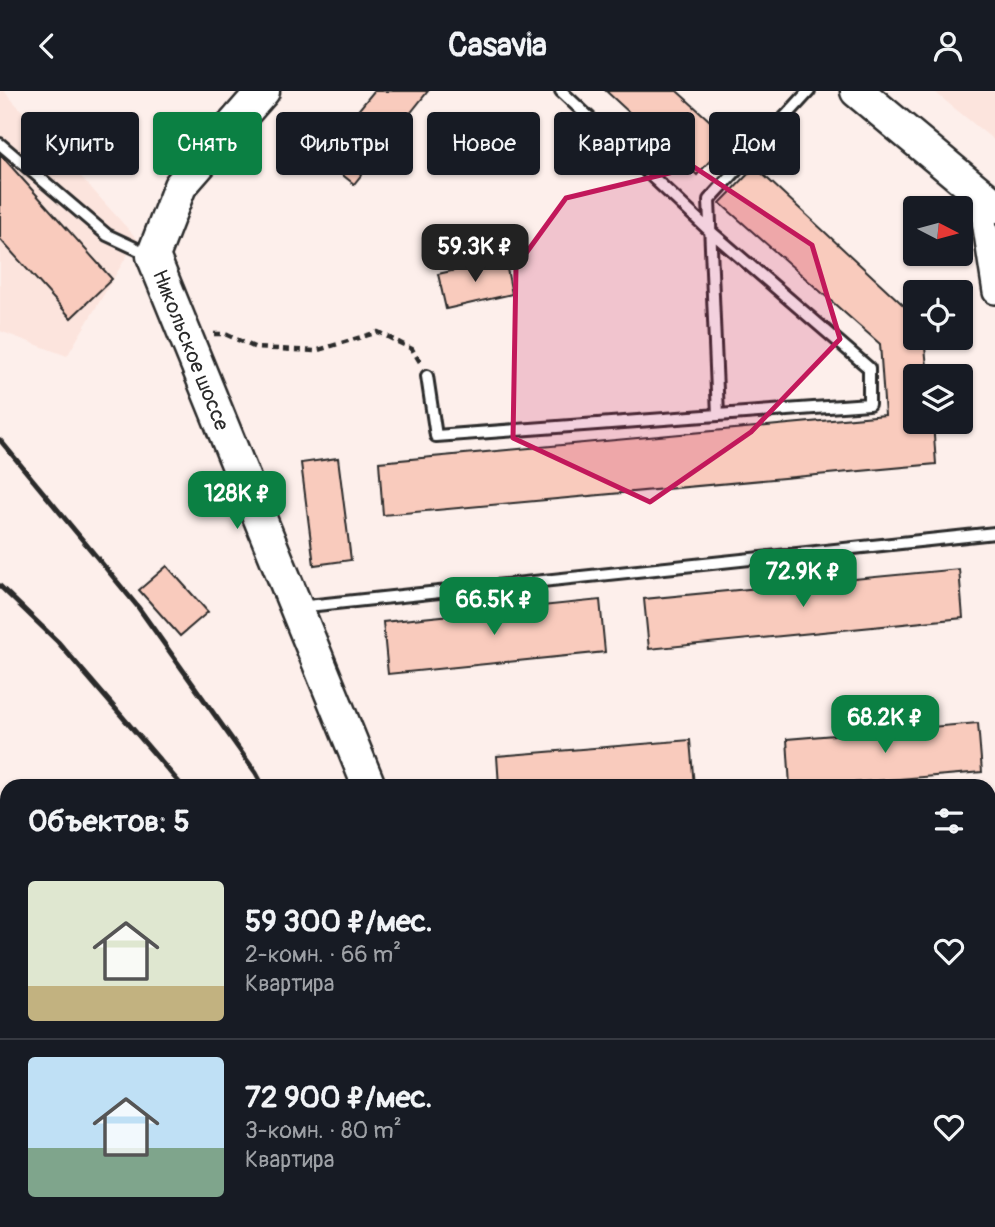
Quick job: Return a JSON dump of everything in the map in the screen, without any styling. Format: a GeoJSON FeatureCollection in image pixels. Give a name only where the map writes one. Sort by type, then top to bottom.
{"type":"FeatureCollection","features":[{"type":"Feature","properties":{"kind":"street","name":"Никольское шоссе"},"geometry":{"type":"LineString","coordinates":[[263,91],[180,186],[153,256],[366,779]]}},
{"type":"Feature","properties":{"kind":"street"},"geometry":{"type":"LineString","coordinates":[[857,91],[988,200],[995,292]]}},
{"type":"Feature","properties":{"kind":"lane"},"geometry":{"type":"LineString","coordinates":[[427,376],[436,436],[869,404],[869,367],[710,231],[561,91]]}},
{"type":"Feature","properties":{"kind":"lane"},"geometry":{"type":"LineString","coordinates":[[718,415],[709,200],[808,91]]}},
{"type":"Feature","properties":{"kind":"lane"},"geometry":{"type":"LineString","coordinates":[[0,144],[107,235],[153,256]]}},
{"type":"Feature","properties":{"kind":"lane"},"geometry":{"type":"LineString","coordinates":[[296,607],[995,533]]}},
{"type":"Feature","properties":{"kind":"path"},"geometry":{"type":"LineString","coordinates":[[185,335],[225,334],[256,348],[315,351],[378,332],[412,349],[427,376]]}},
{"type":"Feature","properties":{"kind":"highlighted area"},"geometry":{"type":"Polygon","coordinates":[[[694,167],[812,245],[840,339],[751,432],[650,502],[513,438],[516,267],[566,198],[694,167]]]}},
{"type":"Feature","properties":{"kind":"shaded area"},"geometry":{"type":"Polygon","coordinates":[[[0,91],[4,91],[23,112],[21,175],[79,175],[137,239],[67,356],[0,331],[0,91]]]}},
{"type":"Feature","properties":{"kind":"shaded area"},"geometry":{"type":"Polygon","coordinates":[[[934,91],[995,91],[995,141],[948,103],[934,91]]]}},
{"type":"Feature","properties":{"kind":"building"},"geometry":{"type":"Polygon","coordinates":[[[374,91],[428,91],[411,112],[357,112],[374,91]]]}},
{"type":"Feature","properties":{"kind":"building"},"geometry":{"type":"Polygon","coordinates":[[[606,91],[677,91],[709,120],[709,162],[697,175],[695,173],[695,112],[629,112],[606,91]]]}},
{"type":"Feature","properties":{"kind":"building"},"geometry":{"type":"Polygon","coordinates":[[[0,154],[112,279],[71,318],[0,239],[0,154]]]}},
{"type":"Feature","properties":{"kind":"building"},"geometry":{"type":"Polygon","coordinates":[[[343,175],[361,175],[354,184],[343,175]]]}},
{"type":"Feature","properties":{"kind":"building"},"geometry":{"type":"Polygon","coordinates":[[[747,175],[764,175],[903,305],[903,350],[925,350],[927,364],[903,364],[903,434],[934,434],[936,464],[383,515],[379,462],[885,415],[880,344],[720,203],[747,175]]]}},
{"type":"Feature","properties":{"kind":"building"},"geometry":{"type":"Polygon","coordinates":[[[505,259],[512,294],[446,309],[438,274],[505,259]]]}},
{"type":"Feature","properties":{"kind":"building"},"geometry":{"type":"Polygon","coordinates":[[[338,458],[351,560],[314,565],[301,463],[338,458]]]}},
{"type":"Feature","properties":{"kind":"building"},"geometry":{"type":"Polygon","coordinates":[[[167,566],[208,612],[180,636],[139,590],[167,566]]]}},
{"type":"Feature","properties":{"kind":"building"},"geometry":{"type":"Polygon","coordinates":[[[959,569],[963,618],[649,649],[644,599],[959,569]]]}},
{"type":"Feature","properties":{"kind":"building"},"geometry":{"type":"Polygon","coordinates":[[[600,600],[605,652],[388,674],[383,622],[600,600]]]}},
{"type":"Feature","properties":{"kind":"building"},"geometry":{"type":"Polygon","coordinates":[[[978,723],[982,772],[899,779],[790,779],[787,739],[978,723]]]}},
{"type":"Feature","properties":{"kind":"building"},"geometry":{"type":"Polygon","coordinates":[[[690,740],[693,779],[499,779],[497,756],[690,740]]]}},
{"type":"Feature","properties":{"kind":"railway"},"geometry":{"type":"LineString","coordinates":[[0,440],[138,607],[259,779]]}},
{"type":"Feature","properties":{"kind":"railway"},"geometry":{"type":"LineString","coordinates":[[0,586],[58,642],[176,779]]}}]}
